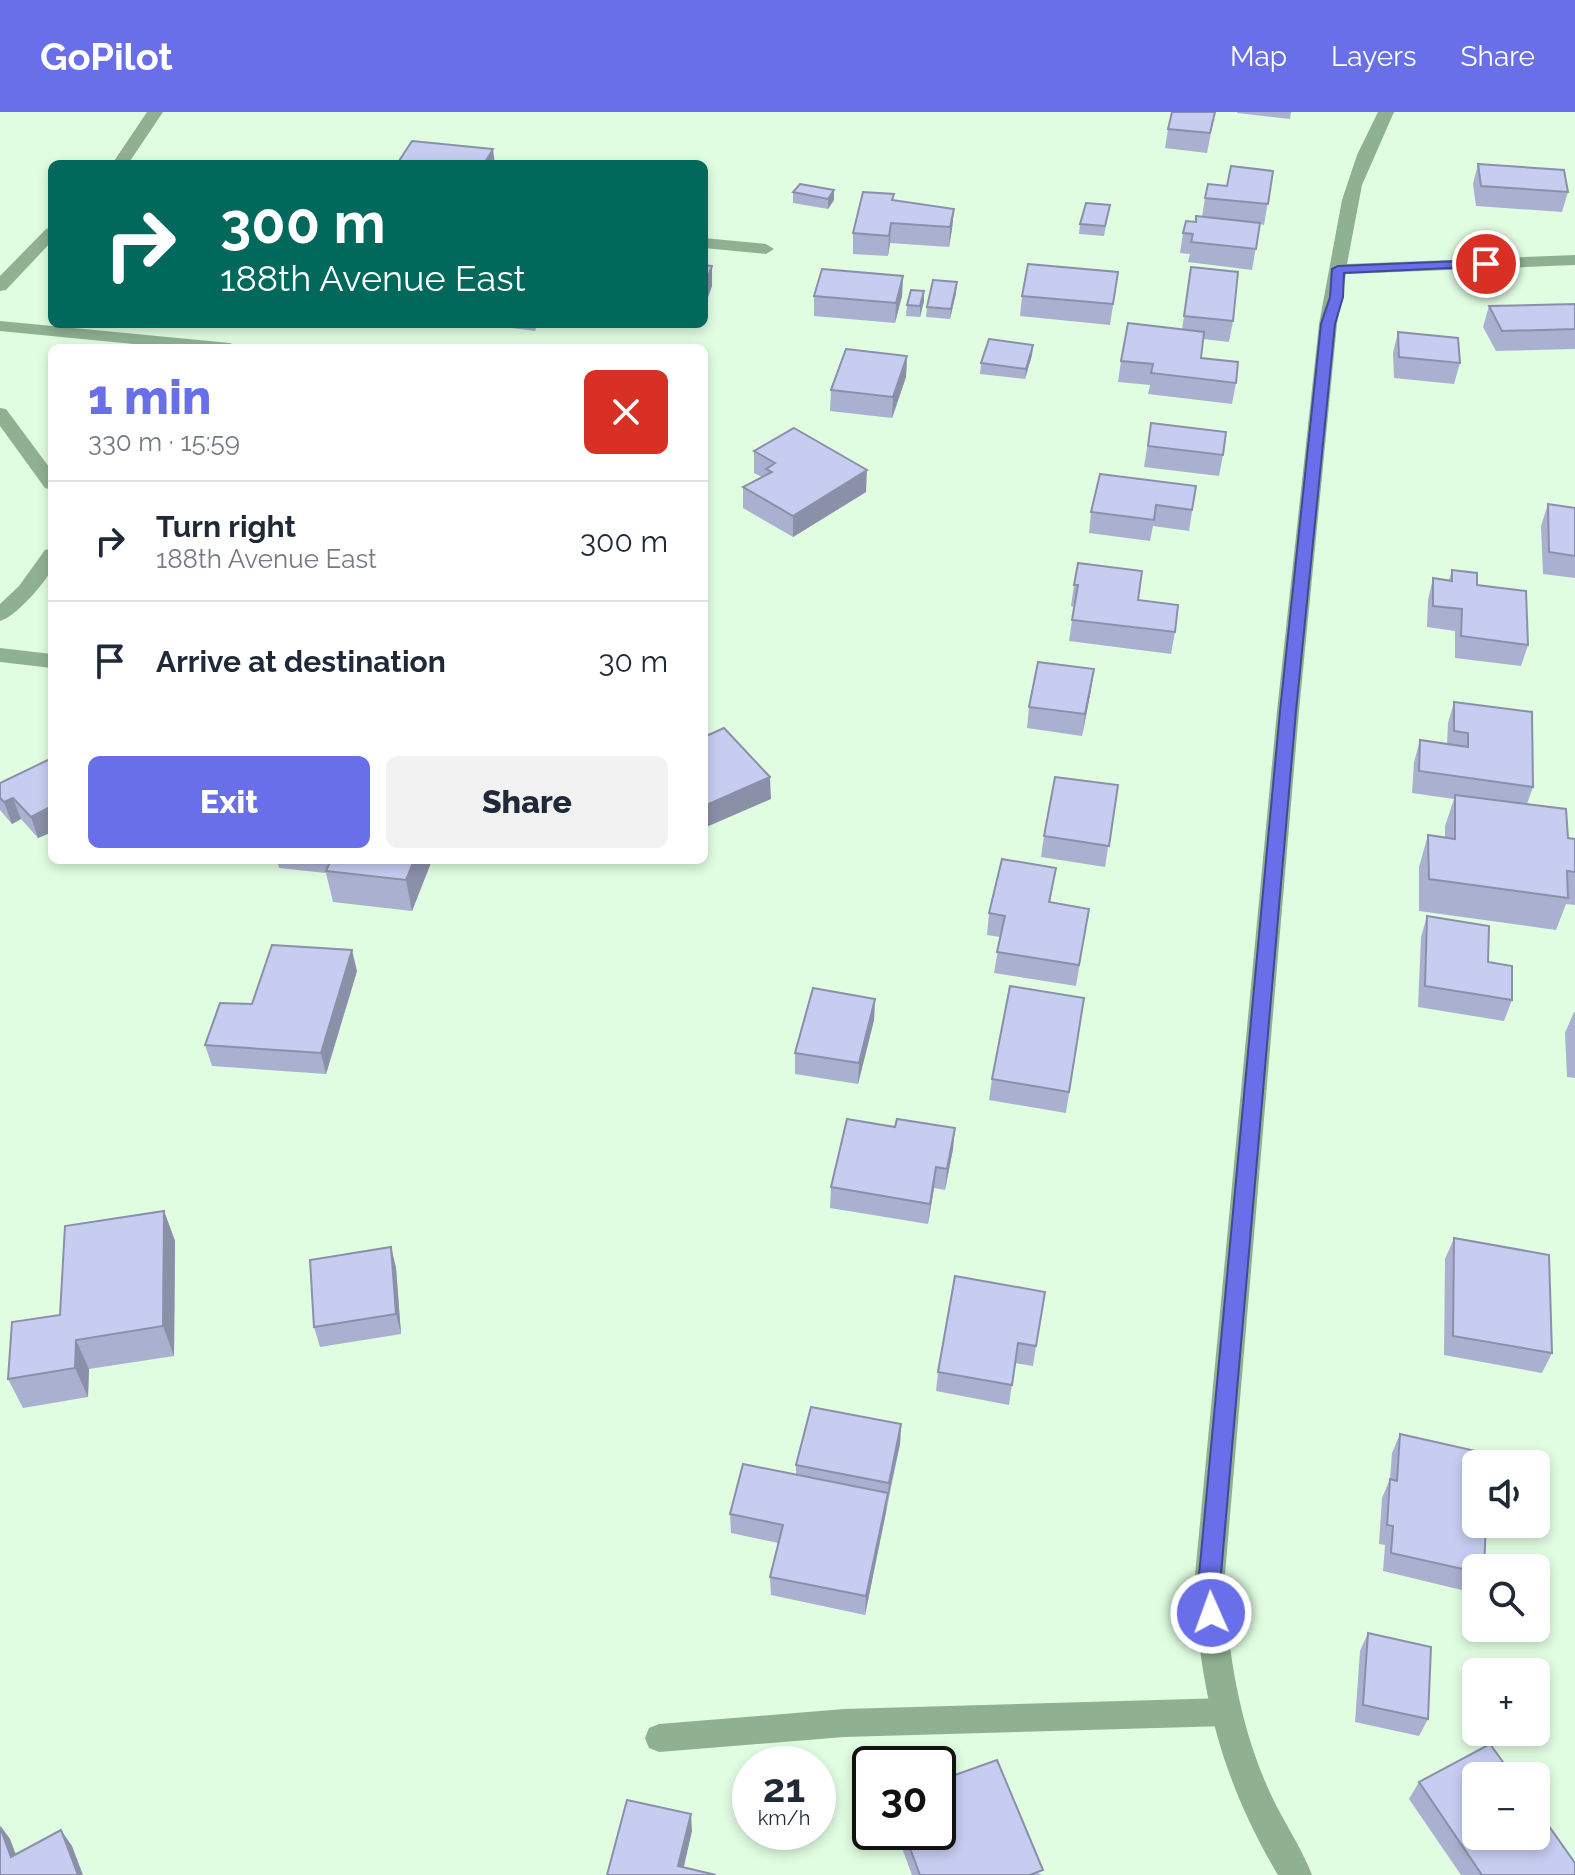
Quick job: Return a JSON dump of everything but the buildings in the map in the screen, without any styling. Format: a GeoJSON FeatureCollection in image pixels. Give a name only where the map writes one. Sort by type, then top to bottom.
{"type":"FeatureCollection","features":[{"type":"Feature","properties":{"kind":"street"},"geometry":{"type":"LineString","coordinates":[[123,160],[155,112]]}},
{"type":"Feature","properties":{"kind":"street"},"geometry":{"type":"LineString","coordinates":[[1296,1875],[1278,1846],[1238,1756],[1216,1669],[1209,1586],[1288,711],[1328,324],[1336,297],[1338,269],[1353,191],[1365,155],[1386,112]]}},
{"type":"Feature","properties":{"kind":"street"},"geometry":{"type":"LineString","coordinates":[[0,286],[48,236]]}},
{"type":"Feature","properties":{"kind":"street"},"geometry":{"type":"LineString","coordinates":[[708,243],[766,249]]}},
{"type":"Feature","properties":{"kind":"street"},"geometry":{"type":"LineString","coordinates":[[1338,269],[1575,260]]}},
{"type":"Feature","properties":{"kind":"street"},"geometry":{"type":"LineString","coordinates":[[0,326],[188,344]]}},
{"type":"Feature","properties":{"kind":"street"},"geometry":{"type":"LineString","coordinates":[[0,413],[48,479]]}},
{"type":"Feature","properties":{"kind":"street"},"geometry":{"type":"LineString","coordinates":[[0,615],[26,590],[48,560]]}},
{"type":"Feature","properties":{"kind":"street"},"geometry":{"type":"LineString","coordinates":[[0,655],[48,661]]}},
{"type":"Feature","properties":{"kind":"lane"},"geometry":{"type":"LineString","coordinates":[[659,1738],[844,1723],[1227,1712]]}},
{"type":"Feature","properties":{"kind":"route"},"geometry":{"type":"LineString","coordinates":[[1211,1613],[1209,1586],[1288,711],[1328,324],[1336,297],[1338,269],[1486,264]]}}]}
